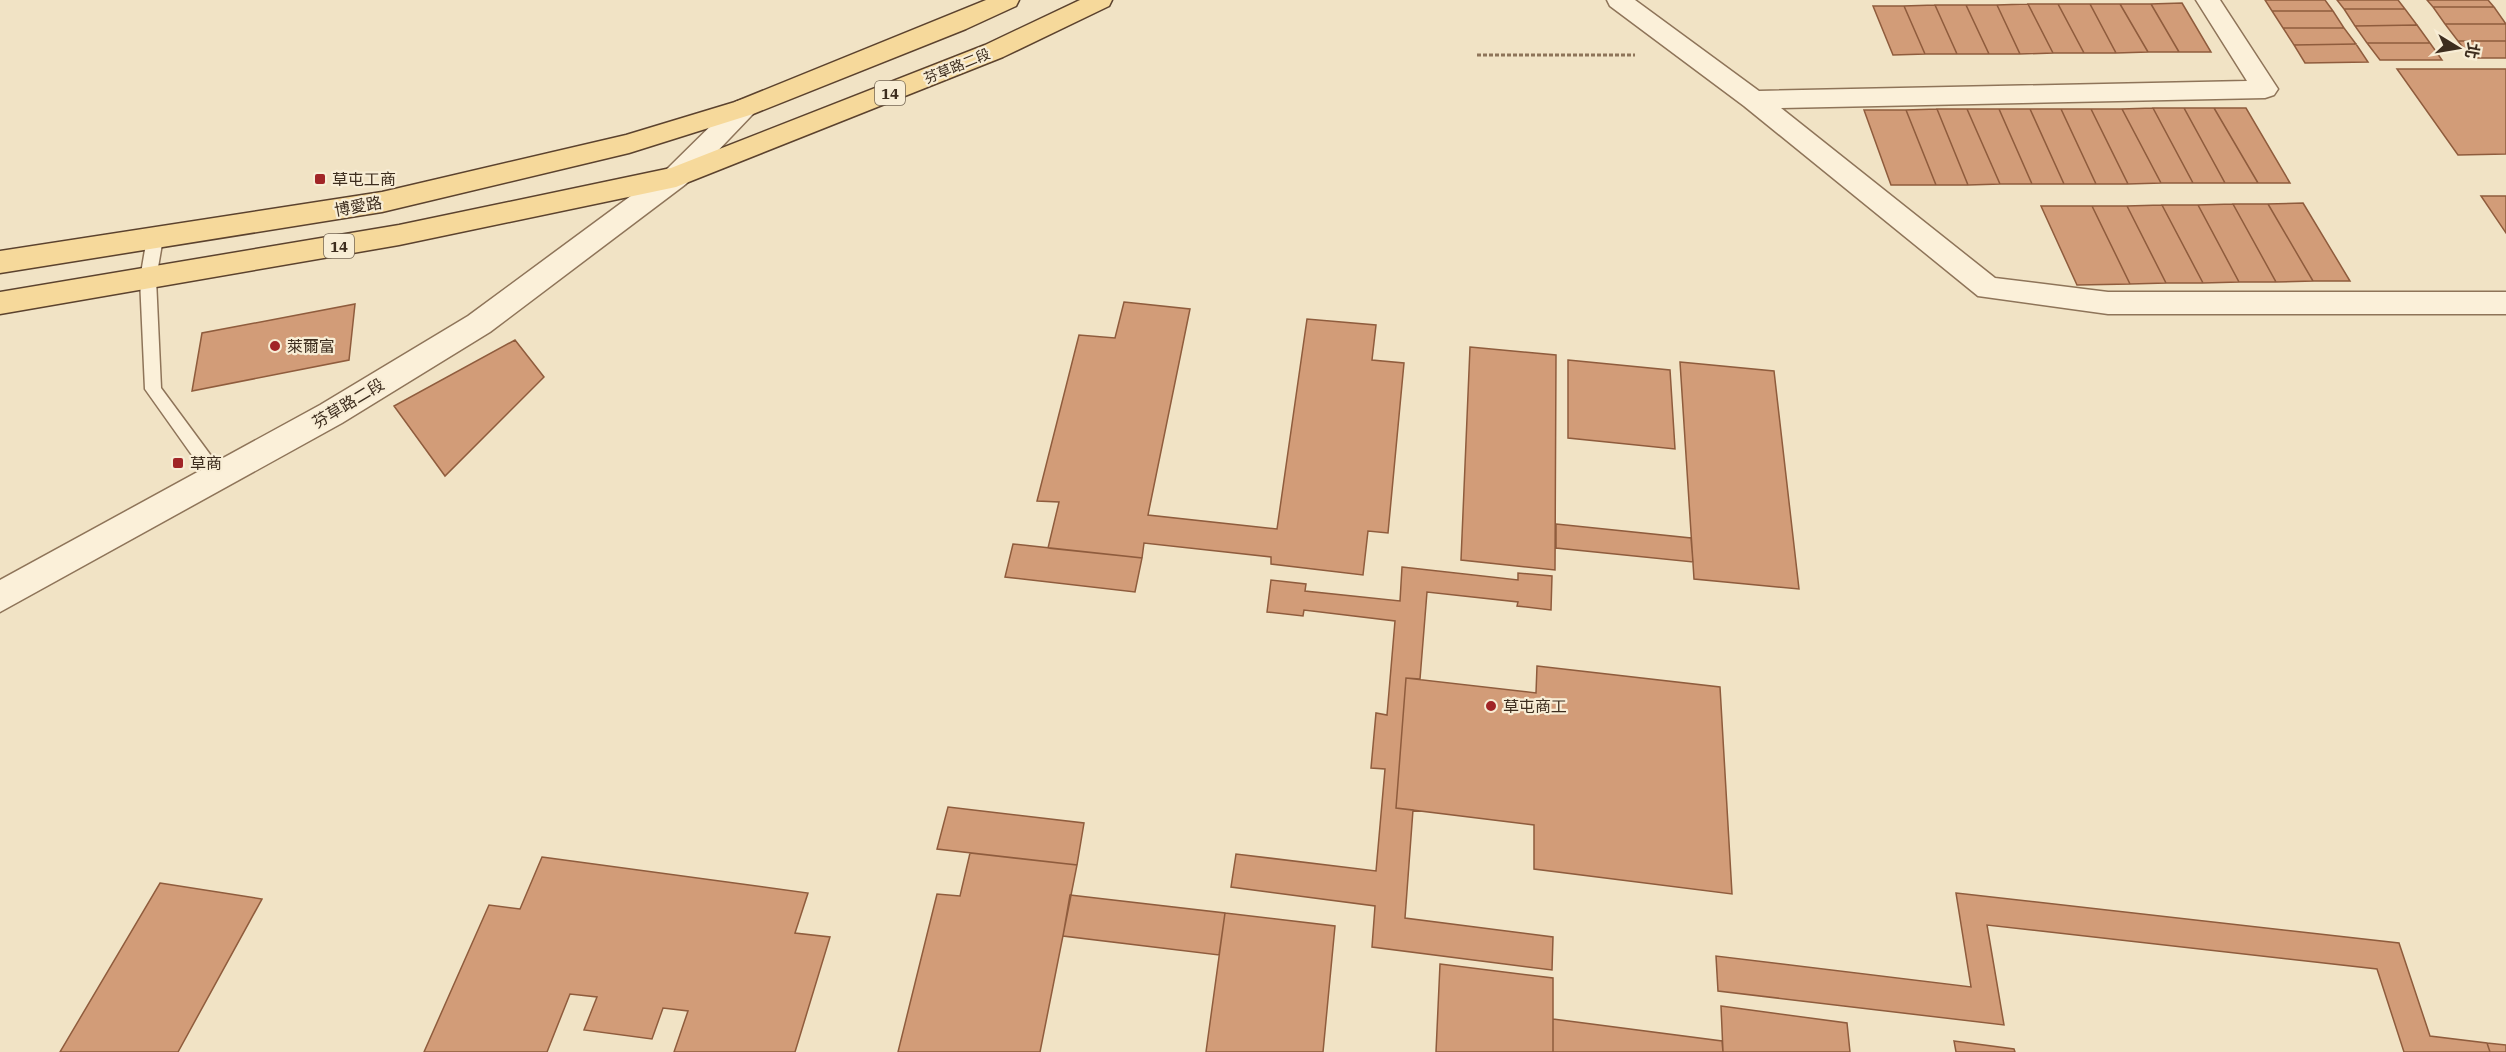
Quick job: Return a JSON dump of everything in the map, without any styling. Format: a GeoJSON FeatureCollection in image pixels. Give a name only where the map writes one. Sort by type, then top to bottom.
{"type":"FeatureCollection","features":[{"type":"Feature","properties":{"kind":"main road","name":"芬草路二段"},"geometry":{"type":"LineString","coordinates":[[744,108],[957,23],[1007,0]]}},
{"type":"Feature","properties":{"kind":"main road","name":"芬草路二段"},"geometry":{"type":"LineString","coordinates":[[676,177],[994,51],[1100,0]]}},
{"type":"Feature","properties":{"kind":"main road","name":"博愛路"},"geometry":{"type":"LineString","coordinates":[[0,262],[382,202],[629,144],[744,108]]}},
{"type":"Feature","properties":{"kind":"main road","name":"14"},"geometry":{"type":"LineString","coordinates":[[0,303],[399,235],[676,177]]}},
{"type":"Feature","properties":{"kind":"street"},"geometry":{"type":"LineString","coordinates":[[1619,0],[1753,100],[1988,288],[2108,303],[2506,303]]}},
{"type":"Feature","properties":{"kind":"street"},"geometry":{"type":"LineString","coordinates":[[1753,100],[2265,89],[2208,0]]}},
{"type":"Feature","properties":{"kind":"street","name":"芬草路二段"},"geometry":{"type":"LineString","coordinates":[[0,597],[331,414],[479,324],[676,177],[744,108]]}},
{"type":"Feature","properties":{"kind":"lane"},"geometry":{"type":"LineString","coordinates":[[155,238],[148,279],[153,389],[217,477]]}},
{"type":"Feature","properties":{"kind":"path"},"geometry":{"type":"LineString","coordinates":[[1477,56],[1692,55]]}},
{"type":"Feature","properties":{"kind":"building"},"geometry":{"type":"Polygon","coordinates":[[[2265,0],[2325,0],[2333,11],[2272,11],[2265,0]]]}},
{"type":"Feature","properties":{"kind":"building"},"geometry":{"type":"Polygon","coordinates":[[[2337,0],[2398,0],[2405,9],[2344,9],[2337,0]]]}},
{"type":"Feature","properties":{"kind":"building"},"geometry":{"type":"Polygon","coordinates":[[[2427,0],[2488,0],[2494,7],[2433,7],[2427,0]]]}},
{"type":"Feature","properties":{"kind":"building"},"geometry":{"type":"Polygon","coordinates":[[[2182,3],[2211,52],[2179,52],[2151,4],[2182,3]]]}},
{"type":"Feature","properties":{"kind":"building"},"geometry":{"type":"Polygon","coordinates":[[[2028,4],[2058,4],[2084,53],[2053,53],[2028,4]]]}},
{"type":"Feature","properties":{"kind":"building"},"geometry":{"type":"Polygon","coordinates":[[[2028,4],[2053,53],[2020,54],[1997,5],[2028,4]]]}},
{"type":"Feature","properties":{"kind":"building"},"geometry":{"type":"Polygon","coordinates":[[[2058,4],[2090,4],[2116,53],[2084,53],[2058,4]]]}},
{"type":"Feature","properties":{"kind":"building"},"geometry":{"type":"Polygon","coordinates":[[[2090,4],[2120,4],[2148,52],[2116,53],[2090,4]]]}},
{"type":"Feature","properties":{"kind":"building"},"geometry":{"type":"Polygon","coordinates":[[[2120,4],[2151,4],[2179,52],[2148,52],[2120,4]]]}},
{"type":"Feature","properties":{"kind":"building"},"geometry":{"type":"Polygon","coordinates":[[[1935,5],[1966,5],[1989,54],[1957,54],[1935,5]]]}},
{"type":"Feature","properties":{"kind":"building"},"geometry":{"type":"Polygon","coordinates":[[[1935,5],[1957,54],[1925,54],[1904,6],[1935,5]]]}},
{"type":"Feature","properties":{"kind":"building"},"geometry":{"type":"Polygon","coordinates":[[[1966,5],[1997,5],[2020,54],[1989,54],[1966,5]]]}},
{"type":"Feature","properties":{"kind":"building"},"geometry":{"type":"Polygon","coordinates":[[[1873,6],[1904,6],[1925,54],[1893,55],[1873,6]]]}},
{"type":"Feature","properties":{"kind":"building"},"geometry":{"type":"Polygon","coordinates":[[[2433,7],[2494,7],[2506,24],[2445,24],[2433,7]]]}},
{"type":"Feature","properties":{"kind":"building"},"geometry":{"type":"Polygon","coordinates":[[[2344,9],[2405,9],[2417,25],[2355,26],[2344,9]]]}},
{"type":"Feature","properties":{"kind":"building"},"geometry":{"type":"Polygon","coordinates":[[[2272,11],[2333,11],[2344,28],[2283,28],[2272,11]]]}},
{"type":"Feature","properties":{"kind":"building"},"geometry":{"type":"Polygon","coordinates":[[[2445,24],[2506,24],[2506,41],[2458,41],[2445,24]]]}},
{"type":"Feature","properties":{"kind":"building"},"geometry":{"type":"Polygon","coordinates":[[[2417,25],[2430,43],[2367,43],[2355,26],[2417,25]]]}},
{"type":"Feature","properties":{"kind":"building"},"geometry":{"type":"Polygon","coordinates":[[[2283,28],[2344,28],[2356,44],[2294,45],[2283,28]]]}},
{"type":"Feature","properties":{"kind":"building"},"geometry":{"type":"Polygon","coordinates":[[[2458,41],[2506,41],[2506,58],[2471,58],[2458,41]]]}},
{"type":"Feature","properties":{"kind":"building"},"geometry":{"type":"Polygon","coordinates":[[[2367,43],[2430,43],[2442,60],[2380,60],[2367,43]]]}},
{"type":"Feature","properties":{"kind":"building"},"geometry":{"type":"Polygon","coordinates":[[[2356,44],[2368,62],[2305,63],[2294,45],[2356,44]]]}},
{"type":"Feature","properties":{"kind":"building"},"geometry":{"type":"Polygon","coordinates":[[[2397,69],[2506,69],[2506,154],[2458,155],[2397,69]]]}},
{"type":"Feature","properties":{"kind":"building"},"geometry":{"type":"Polygon","coordinates":[[[2153,108],[2184,108],[2225,183],[2193,183],[2153,108]]]}},
{"type":"Feature","properties":{"kind":"building"},"geometry":{"type":"Polygon","coordinates":[[[2153,108],[2193,183],[2161,183],[2122,109],[2153,108]]]}},
{"type":"Feature","properties":{"kind":"building"},"geometry":{"type":"Polygon","coordinates":[[[2184,108],[2214,108],[2258,183],[2225,183],[2184,108]]]}},
{"type":"Feature","properties":{"kind":"building"},"geometry":{"type":"Polygon","coordinates":[[[2214,108],[2246,108],[2290,183],[2258,183],[2214,108]]]}},
{"type":"Feature","properties":{"kind":"building"},"geometry":{"type":"Polygon","coordinates":[[[1937,109],[1967,109],[2000,184],[1968,185],[1937,109]]]}},
{"type":"Feature","properties":{"kind":"building"},"geometry":{"type":"Polygon","coordinates":[[[1937,109],[1968,185],[1936,185],[1906,110],[1937,109]]]}},
{"type":"Feature","properties":{"kind":"building"},"geometry":{"type":"Polygon","coordinates":[[[1967,109],[1999,109],[2032,184],[2000,184],[1967,109]]]}},
{"type":"Feature","properties":{"kind":"building"},"geometry":{"type":"Polygon","coordinates":[[[1999,109],[2030,109],[2064,184],[2032,184],[1999,109]]]}},
{"type":"Feature","properties":{"kind":"building"},"geometry":{"type":"Polygon","coordinates":[[[2030,109],[2061,109],[2096,184],[2064,184],[2030,109]]]}},
{"type":"Feature","properties":{"kind":"building"},"geometry":{"type":"Polygon","coordinates":[[[2061,109],[2091,109],[2128,184],[2096,184],[2061,109]]]}},
{"type":"Feature","properties":{"kind":"building"},"geometry":{"type":"Polygon","coordinates":[[[2091,109],[2122,109],[2161,183],[2128,184],[2091,109]]]}},
{"type":"Feature","properties":{"kind":"building"},"geometry":{"type":"Polygon","coordinates":[[[1864,110],[1906,110],[1936,185],[1891,185],[1864,110]]]}},
{"type":"Feature","properties":{"kind":"building"},"geometry":{"type":"Polygon","coordinates":[[[2481,196],[2506,196],[2506,233],[2481,196]]]}},
{"type":"Feature","properties":{"kind":"building"},"geometry":{"type":"Polygon","coordinates":[[[2303,203],[2350,281],[2313,281],[2268,204],[2303,203]]]}},
{"type":"Feature","properties":{"kind":"building"},"geometry":{"type":"Polygon","coordinates":[[[2233,204],[2268,204],[2313,281],[2276,282],[2233,204]]]}},
{"type":"Feature","properties":{"kind":"building"},"geometry":{"type":"Polygon","coordinates":[[[2233,204],[2276,282],[2239,282],[2198,205],[2233,204]]]}},
{"type":"Feature","properties":{"kind":"building"},"geometry":{"type":"Polygon","coordinates":[[[2162,205],[2198,205],[2239,282],[2203,283],[2162,205]]]}},
{"type":"Feature","properties":{"kind":"building"},"geometry":{"type":"Polygon","coordinates":[[[2162,205],[2203,283],[2166,283],[2127,206],[2162,205]]]}},
{"type":"Feature","properties":{"kind":"building"},"geometry":{"type":"Polygon","coordinates":[[[2041,206],[2092,206],[2130,284],[2077,285],[2041,206]]]}},
{"type":"Feature","properties":{"kind":"building"},"geometry":{"type":"Polygon","coordinates":[[[2092,206],[2127,206],[2166,283],[2130,284],[2092,206]]]}},
{"type":"Feature","properties":{"kind":"building"},"geometry":{"type":"Polygon","coordinates":[[[1124,302],[1190,309],[1148,515],[1277,529],[1307,319],[1376,325],[1372,360],[1404,363],[1388,533],[1368,531],[1363,575],[1271,564],[1271,557],[1144,543],[1142,558],[1048,548],[1059,502],[1037,501],[1079,335],[1115,338],[1124,302]]]}},
{"type":"Feature","properties":{"kind":"building","name":"萊爾富"},"geometry":{"type":"Polygon","coordinates":[[[355,304],[349,360],[192,391],[202,333],[355,304]]]}},
{"type":"Feature","properties":{"kind":"building"},"geometry":{"type":"Polygon","coordinates":[[[515,340],[544,377],[445,476],[394,406],[515,340]]]}},
{"type":"Feature","properties":{"kind":"building"},"geometry":{"type":"Polygon","coordinates":[[[1470,347],[1556,355],[1555,570],[1461,560],[1470,347]]]}},
{"type":"Feature","properties":{"kind":"building"},"geometry":{"type":"Polygon","coordinates":[[[1568,360],[1670,370],[1675,449],[1568,438],[1568,360]]]}},
{"type":"Feature","properties":{"kind":"building"},"geometry":{"type":"Polygon","coordinates":[[[1680,362],[1774,371],[1799,589],[1694,579],[1680,362]]]}},
{"type":"Feature","properties":{"kind":"building"},"geometry":{"type":"Polygon","coordinates":[[[1556,524],[1691,538],[1693,562],[1556,548],[1556,524]]]}},
{"type":"Feature","properties":{"kind":"building"},"geometry":{"type":"Polygon","coordinates":[[[1013,544],[1142,558],[1135,592],[1005,577],[1013,544]]]}},
{"type":"Feature","properties":{"kind":"building"},"geometry":{"type":"Polygon","coordinates":[[[1402,567],[1518,580],[1518,573],[1552,576],[1551,610],[1517,606],[1518,602],[1427,592],[1420,679],[1406,678],[1396,808],[1413,810],[1405,918],[1553,937],[1552,970],[1372,947],[1375,906],[1231,887],[1236,854],[1376,871],[1385,769],[1371,768],[1376,713],[1387,715],[1395,621],[1304,610],[1303,616],[1267,612],[1271,580],[1306,584],[1305,591],[1400,601],[1402,567]]]}},
{"type":"Feature","properties":{"kind":"building"},"geometry":{"type":"Polygon","coordinates":[[[1537,666],[1720,687],[1732,894],[1534,869],[1534,825],[1396,808],[1406,678],[1536,693],[1537,666]]]}},
{"type":"Feature","properties":{"kind":"building"},"geometry":{"type":"Polygon","coordinates":[[[948,807],[1084,823],[1077,865],[937,849],[948,807]]]}},
{"type":"Feature","properties":{"kind":"building"},"geometry":{"type":"Polygon","coordinates":[[[970,853],[1077,865],[1040,1052],[898,1052],[937,894],[960,896],[970,853]]]}},
{"type":"Feature","properties":{"kind":"building"},"geometry":{"type":"Polygon","coordinates":[[[542,857],[808,893],[795,933],[830,937],[795,1052],[674,1052],[688,1011],[663,1008],[652,1039],[584,1030],[597,997],[570,994],[547,1052],[424,1052],[489,905],[520,909],[542,857]]]}},
{"type":"Feature","properties":{"kind":"building"},"geometry":{"type":"Polygon","coordinates":[[[160,883],[262,899],[178,1052],[60,1052],[160,883]]]}},
{"type":"Feature","properties":{"kind":"building"},"geometry":{"type":"Polygon","coordinates":[[[1956,893],[2399,943],[2430,1036],[2487,1043],[2490,1052],[2404,1052],[2377,969],[1987,925],[2004,1025],[1718,991],[1716,956],[1971,987],[1956,893]]]}},
{"type":"Feature","properties":{"kind":"building"},"geometry":{"type":"Polygon","coordinates":[[[1070,895],[1225,913],[1219,955],[1063,936],[1070,895]]]}},
{"type":"Feature","properties":{"kind":"building"},"geometry":{"type":"Polygon","coordinates":[[[1225,913],[1335,926],[1323,1052],[1206,1052],[1225,913]]]}},
{"type":"Feature","properties":{"kind":"building"},"geometry":{"type":"Polygon","coordinates":[[[1440,964],[1553,978],[1553,1052],[1436,1052],[1440,964]]]}},
{"type":"Feature","properties":{"kind":"building"},"geometry":{"type":"Polygon","coordinates":[[[1721,1006],[1847,1023],[1850,1052],[1723,1052],[1721,1006]]]}},
{"type":"Feature","properties":{"kind":"building"},"geometry":{"type":"Polygon","coordinates":[[[1553,1019],[1722,1041],[1723,1052],[1553,1052],[1553,1019]]]}},
{"type":"Feature","properties":{"kind":"building"},"geometry":{"type":"Polygon","coordinates":[[[1954,1041],[2014,1049],[2015,1052],[1956,1052],[1954,1041]]]}},
{"type":"Feature","properties":{"kind":"building"},"geometry":{"type":"Polygon","coordinates":[[[2487,1043],[2506,1045],[2506,1052],[2490,1052],[2487,1043]]]}},
{"type":"Feature","properties":{"kind":"place","name":"草屯工商"},"geometry":{"type":"Point","coordinates":[320,179]}},
{"type":"Feature","properties":{"kind":"place","name":"萊爾富"},"geometry":{"type":"Point","coordinates":[275,346]}},
{"type":"Feature","properties":{"kind":"place","name":"草商"},"geometry":{"type":"Point","coordinates":[178,463]}},
{"type":"Feature","properties":{"kind":"place","name":"草屯商工"},"geometry":{"type":"Point","coordinates":[1491,706]}}]}
